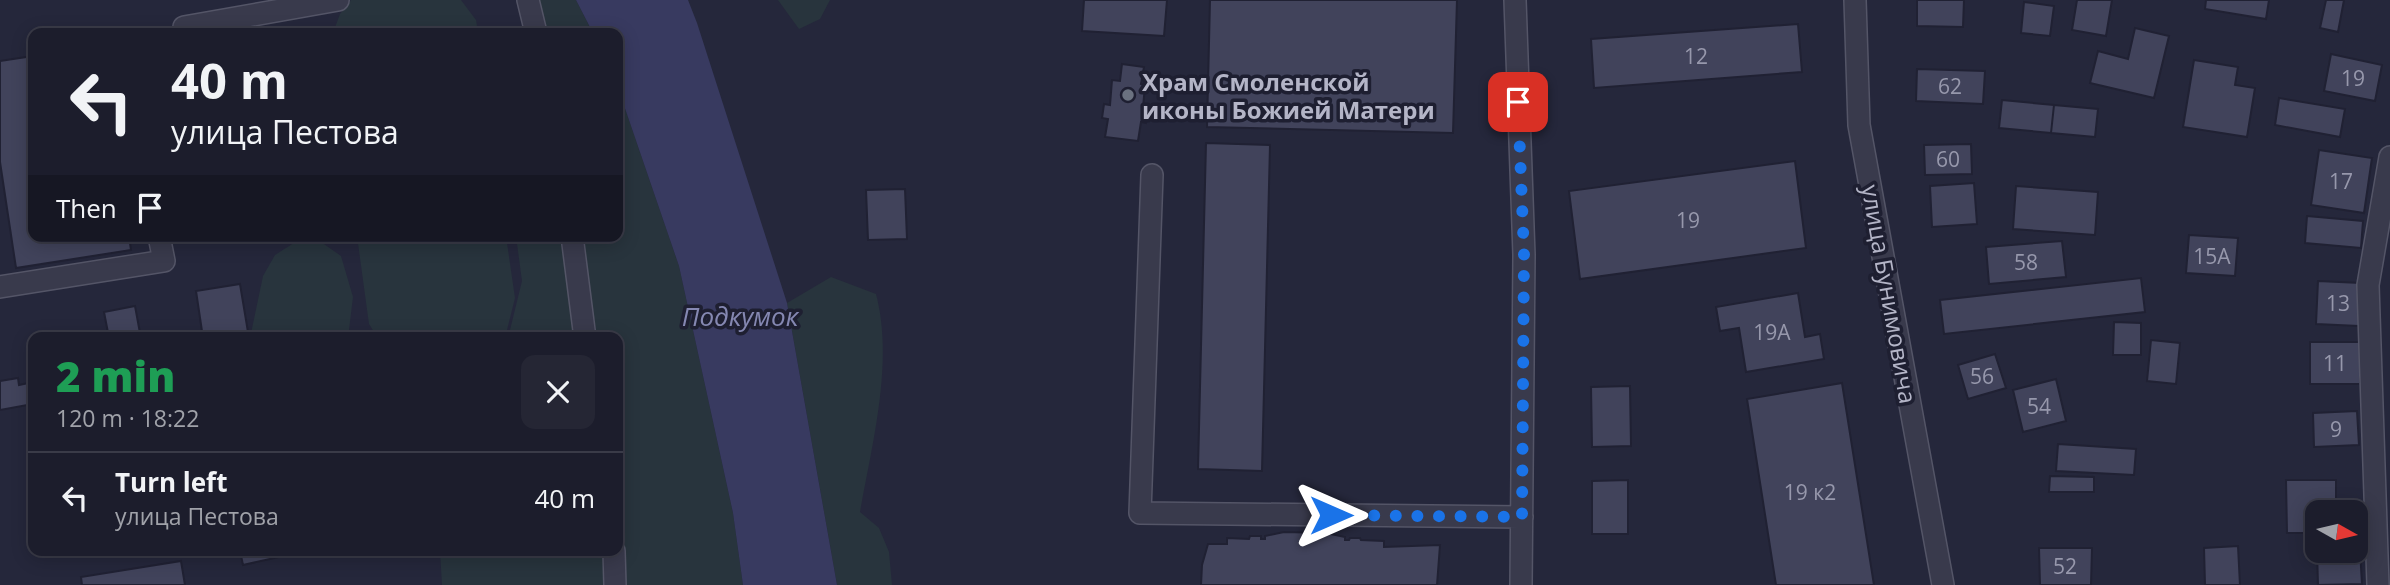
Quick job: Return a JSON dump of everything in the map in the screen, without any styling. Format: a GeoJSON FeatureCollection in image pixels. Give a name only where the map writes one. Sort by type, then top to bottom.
{"type":"FeatureCollection","features":[{"type":"Feature","properties":{"kind":"street"},"geometry":{"type":"LineString","coordinates":[[184,27],[338,0]]}},
{"type":"Feature","properties":{"kind":"street"},"geometry":{"type":"LineString","coordinates":[[528,0],[535,28]]}},
{"type":"Feature","properties":{"kind":"street"},"geometry":{"type":"LineString","coordinates":[[1515,0],[1524,254],[1521,585]]}},
{"type":"Feature","properties":{"kind":"street","name":"улица Бунимовича"},"geometry":{"type":"LineString","coordinates":[[1855,0],[1860,125],[1943,585]]}},
{"type":"Feature","properties":{"kind":"street"},"geometry":{"type":"LineString","coordinates":[[2378,585],[2368,285],[2390,157]]}},
{"type":"Feature","properties":{"kind":"street"},"geometry":{"type":"LineString","coordinates":[[1152,175],[1140,513],[1522,517]]}},
{"type":"Feature","properties":{"kind":"street"},"geometry":{"type":"LineString","coordinates":[[0,287],[164,261],[160,242]]}},
{"type":"Feature","properties":{"kind":"street"},"geometry":{"type":"LineString","coordinates":[[573,242],[584,332]]}},
{"type":"Feature","properties":{"kind":"street"},"geometry":{"type":"LineString","coordinates":[[614,556],[615,585]]}},
{"type":"Feature","properties":{"kind":"shaded area"},"geometry":{"type":"Polygon","coordinates":[[[351,0],[461,0],[476,20],[477,28],[335,28],[340,14],[351,0]]]}},
{"type":"Feature","properties":{"kind":"shaded area"},"geometry":{"type":"Polygon","coordinates":[[[539,0],[576,0],[590,28],[545,28],[539,0]]]}},
{"type":"Feature","properties":{"kind":"shaded area"},"geometry":{"type":"Polygon","coordinates":[[[778,0],[830,0],[820,19],[799,29],[778,0]]]}},
{"type":"Feature","properties":{"kind":"shaded area"},"geometry":{"type":"Polygon","coordinates":[[[623,103],[679,266],[733,513],[743,585],[624,585],[623,332],[596,332],[583,242],[623,242],[623,103]]]}},
{"type":"Feature","properties":{"kind":"shaded area"},"geometry":{"type":"Polygon","coordinates":[[[295,242],[321,242],[341,256],[353,297],[349,332],[251,332],[263,276],[275,255],[295,242]]]}},
{"type":"Feature","properties":{"kind":"shaded area"},"geometry":{"type":"Polygon","coordinates":[[[358,242],[507,242],[515,298],[506,332],[374,332],[369,324],[358,242]]]}},
{"type":"Feature","properties":{"kind":"shaded area"},"geometry":{"type":"Polygon","coordinates":[[[517,242],[563,242],[573,332],[509,332],[522,281],[517,242]]]}},
{"type":"Feature","properties":{"kind":"shaded area"},"geometry":{"type":"Polygon","coordinates":[[[831,277],[876,294],[883,347],[882,375],[860,512],[879,528],[889,552],[892,585],[837,585],[787,303],[831,277]]]}},
{"type":"Feature","properties":{"kind":"shaded area"},"geometry":{"type":"Polygon","coordinates":[[[440,556],[605,556],[607,585],[442,585],[440,556]]]}},
{"type":"Feature","properties":{"kind":"water","name":"Подкумок"},"geometry":{"type":"Polygon","coordinates":[[[576,0],[688,0],[787,303],[837,585],[743,585],[733,513],[679,266],[623,103],[623,28],[590,28],[576,0]]]}},
{"type":"Feature","properties":{"kind":"building"},"geometry":{"type":"Polygon","coordinates":[[[1084,0],[1167,0],[1164,36],[1082,31],[1084,0]]]}},
{"type":"Feature","properties":{"kind":"building"},"geometry":{"type":"Polygon","coordinates":[[[1210,0],[1457,0],[1453,133],[1207,127],[1210,0]]]}},
{"type":"Feature","properties":{"kind":"building"},"geometry":{"type":"Polygon","coordinates":[[[1917,0],[1964,0],[1963,27],[1917,26],[1917,0]]]}},
{"type":"Feature","properties":{"kind":"building"},"geometry":{"type":"Polygon","coordinates":[[[2077,0],[2112,0],[2106,36],[2072,30],[2077,0]]]}},
{"type":"Feature","properties":{"kind":"building"},"geometry":{"type":"Polygon","coordinates":[[[2206,0],[2269,0],[2266,19],[2205,9],[2206,0]]]}},
{"type":"Feature","properties":{"kind":"building"},"geometry":{"type":"Polygon","coordinates":[[[2326,0],[2344,0],[2338,32],[2320,28],[2326,0]]]}},
{"type":"Feature","properties":{"kind":"building"},"geometry":{"type":"Polygon","coordinates":[[[2024,2],[2054,6],[2050,36],[2021,33],[2024,2]]]}},
{"type":"Feature","properties":{"kind":"building"},"geometry":{"type":"Polygon","coordinates":[[[1798,24],[1802,72],[1594,88],[1591,39],[1798,24]]]}},
{"type":"Feature","properties":{"kind":"building"},"geometry":{"type":"Polygon","coordinates":[[[2135,28],[2169,36],[2154,98],[2090,83],[2098,51],[2128,59],[2135,28]]]}},
{"type":"Feature","properties":{"kind":"building"},"geometry":{"type":"Polygon","coordinates":[[[2331,54],[2382,65],[2375,101],[2324,91],[2331,54]]]}},
{"type":"Feature","properties":{"kind":"building"},"geometry":{"type":"Polygon","coordinates":[[[28,57],[28,242],[130,242],[131,250],[16,268],[0,162],[0,61],[28,57]]]}},
{"type":"Feature","properties":{"kind":"building"},"geometry":{"type":"Polygon","coordinates":[[[2194,60],[2238,67],[2235,85],[2255,88],[2247,137],[2183,127],[2194,60]]]}},
{"type":"Feature","properties":{"kind":"building","name":"Храм Смоленской иконы Божией Матери"},"geometry":{"type":"Polygon","coordinates":[[[1122,64],[1144,67],[1141,84],[1145,85],[1143,108],[1148,109],[1146,123],[1141,122],[1138,141],[1105,137],[1108,119],[1102,118],[1104,104],[1110,105],[1112,80],[1120,81],[1122,64]]]}},
{"type":"Feature","properties":{"kind":"building"},"geometry":{"type":"Polygon","coordinates":[[[1917,69],[1985,71],[1983,104],[1916,101],[1917,69]]]}},
{"type":"Feature","properties":{"kind":"building"},"geometry":{"type":"Polygon","coordinates":[[[2279,98],[2345,109],[2340,137],[2275,125],[2279,98]]]}},
{"type":"Feature","properties":{"kind":"building"},"geometry":{"type":"Polygon","coordinates":[[[2002,100],[2054,105],[2051,133],[1999,128],[2002,100]]]}},
{"type":"Feature","properties":{"kind":"building"},"geometry":{"type":"Polygon","coordinates":[[[2054,105],[2098,109],[2095,137],[2051,133],[2054,105]]]}},
{"type":"Feature","properties":{"kind":"building"},"geometry":{"type":"Polygon","coordinates":[[[1206,143],[1270,145],[1262,471],[1198,469],[1206,143]]]}},
{"type":"Feature","properties":{"kind":"building"},"geometry":{"type":"Polygon","coordinates":[[[1971,144],[1972,174],[1925,175],[1924,145],[1971,144]]]}},
{"type":"Feature","properties":{"kind":"building"},"geometry":{"type":"Polygon","coordinates":[[[2319,150],[2372,158],[2364,213],[2311,205],[2319,150]]]}},
{"type":"Feature","properties":{"kind":"building"},"geometry":{"type":"Polygon","coordinates":[[[1795,161],[1806,248],[1580,279],[1569,191],[1795,161]]]}},
{"type":"Feature","properties":{"kind":"building"},"geometry":{"type":"Polygon","coordinates":[[[1974,183],[1977,224],[1932,227],[1930,186],[1974,183]]]}},
{"type":"Feature","properties":{"kind":"building"},"geometry":{"type":"Polygon","coordinates":[[[2016,186],[2098,192],[2095,235],[2013,229],[2016,186]]]}},
{"type":"Feature","properties":{"kind":"building"},"geometry":{"type":"Polygon","coordinates":[[[905,189],[907,239],[868,240],[866,190],[905,189]]]}},
{"type":"Feature","properties":{"kind":"building"},"geometry":{"type":"Polygon","coordinates":[[[2307,216],[2363,221],[2361,248],[2305,243],[2307,216]]]}},
{"type":"Feature","properties":{"kind":"building"},"geometry":{"type":"Polygon","coordinates":[[[2189,235],[2238,238],[2235,276],[2186,273],[2189,235]]]}},
{"type":"Feature","properties":{"kind":"building"},"geometry":{"type":"Polygon","coordinates":[[[2062,241],[2066,277],[1989,284],[1986,247],[2062,241]]]}},
{"type":"Feature","properties":{"kind":"building"},"geometry":{"type":"Polygon","coordinates":[[[2141,278],[2145,312],[1944,334],[1940,300],[2141,278]]]}},
{"type":"Feature","properties":{"kind":"building"},"geometry":{"type":"Polygon","coordinates":[[[2318,281],[2361,283],[2359,326],[2316,324],[2318,281]]]}},
{"type":"Feature","properties":{"kind":"building"},"geometry":{"type":"Polygon","coordinates":[[[240,284],[248,332],[202,332],[196,291],[240,284]]]}},
{"type":"Feature","properties":{"kind":"building"},"geometry":{"type":"Polygon","coordinates":[[[1798,293],[1805,337],[1820,334],[1824,359],[1746,372],[1739,328],[1720,331],[1716,307],[1798,293]]]}},
{"type":"Feature","properties":{"kind":"building"},"geometry":{"type":"Polygon","coordinates":[[[135,306],[140,332],[108,332],[104,312],[135,306]]]}},
{"type":"Feature","properties":{"kind":"building"},"geometry":{"type":"Polygon","coordinates":[[[2114,322],[2141,323],[2141,355],[2113,355],[2114,322]]]}},
{"type":"Feature","properties":{"kind":"building"},"geometry":{"type":"Polygon","coordinates":[[[2151,340],[2180,343],[2176,384],[2147,381],[2151,340]]]}},
{"type":"Feature","properties":{"kind":"building"},"geometry":{"type":"Polygon","coordinates":[[[2310,342],[2360,342],[2360,384],[2310,384],[2310,342]]]}},
{"type":"Feature","properties":{"kind":"building"},"geometry":{"type":"Polygon","coordinates":[[[1995,354],[2006,388],[1968,399],[1958,365],[1995,354]]]}},
{"type":"Feature","properties":{"kind":"building"},"geometry":{"type":"Polygon","coordinates":[[[18,378],[19,385],[28,383],[28,405],[0,410],[0,381],[18,378]]]}},
{"type":"Feature","properties":{"kind":"building"},"geometry":{"type":"Polygon","coordinates":[[[2056,379],[2066,421],[2023,432],[2013,390],[2056,379]]]}},
{"type":"Feature","properties":{"kind":"building"},"geometry":{"type":"Polygon","coordinates":[[[1842,383],[1874,585],[1776,585],[1747,399],[1842,383]]]}},
{"type":"Feature","properties":{"kind":"building"},"geometry":{"type":"Polygon","coordinates":[[[1630,386],[1631,446],[1592,447],[1591,387],[1630,386]]]}},
{"type":"Feature","properties":{"kind":"building"},"geometry":{"type":"Polygon","coordinates":[[[2357,411],[2359,445],[2314,447],[2313,413],[2357,411]]]}},
{"type":"Feature","properties":{"kind":"building"},"geometry":{"type":"Polygon","coordinates":[[[2058,444],[2136,449],[2134,475],[2056,471],[2058,444]]]}},
{"type":"Feature","properties":{"kind":"building"},"geometry":{"type":"Polygon","coordinates":[[[2050,476],[2094,477],[2094,492],[2049,492],[2050,476]]]}},
{"type":"Feature","properties":{"kind":"building"},"geometry":{"type":"Polygon","coordinates":[[[1628,480],[1628,534],[1592,534],[1592,481],[1628,480]]]}},
{"type":"Feature","properties":{"kind":"building"},"geometry":{"type":"Polygon","coordinates":[[[2286,480],[2336,480],[2336,500],[2305,500],[2305,533],[2287,533],[2286,480]]]}},
{"type":"Feature","properties":{"kind":"building"},"geometry":{"type":"Polygon","coordinates":[[[1284,532],[1326,533],[1345,537],[1345,540],[1360,538],[1384,541],[1384,547],[1440,545],[1437,585],[1201,585],[1202,565],[1208,544],[1227,544],[1227,538],[1249,539],[1250,536],[1261,536],[1261,539],[1265,539],[1265,536],[1284,532]]]}},
{"type":"Feature","properties":{"kind":"building"},"geometry":{"type":"Polygon","coordinates":[[[2238,546],[2240,585],[2205,585],[2204,548],[2238,546]]]}},
{"type":"Feature","properties":{"kind":"building"},"geometry":{"type":"Polygon","coordinates":[[[2039,548],[2092,548],[2091,585],[2040,585],[2039,548]]]}},
{"type":"Feature","properties":{"kind":"building"},"geometry":{"type":"Polygon","coordinates":[[[241,556],[284,556],[243,565],[241,556]]]}},
{"type":"Feature","properties":{"kind":"building"},"geometry":{"type":"Polygon","coordinates":[[[181,561],[185,585],[82,585],[81,577],[181,561]]]}},
{"type":"Feature","properties":{"kind":"building"},"geometry":{"type":"Polygon","coordinates":[[[2317,564],[2361,564],[2362,584],[2318,585],[2317,564]]]}},
{"type":"Feature","properties":{"kind":"place","name":"Храм Смоленской иконы Божией Матери"},"geometry":{"type":"Point","coordinates":[1128,95]}},
{"type":"Feature","properties":{"kind":"route"},"geometry":{"type":"LineString","coordinates":[[1331,515],[1522,517],[1524,254],[1518,102]]}}]}
